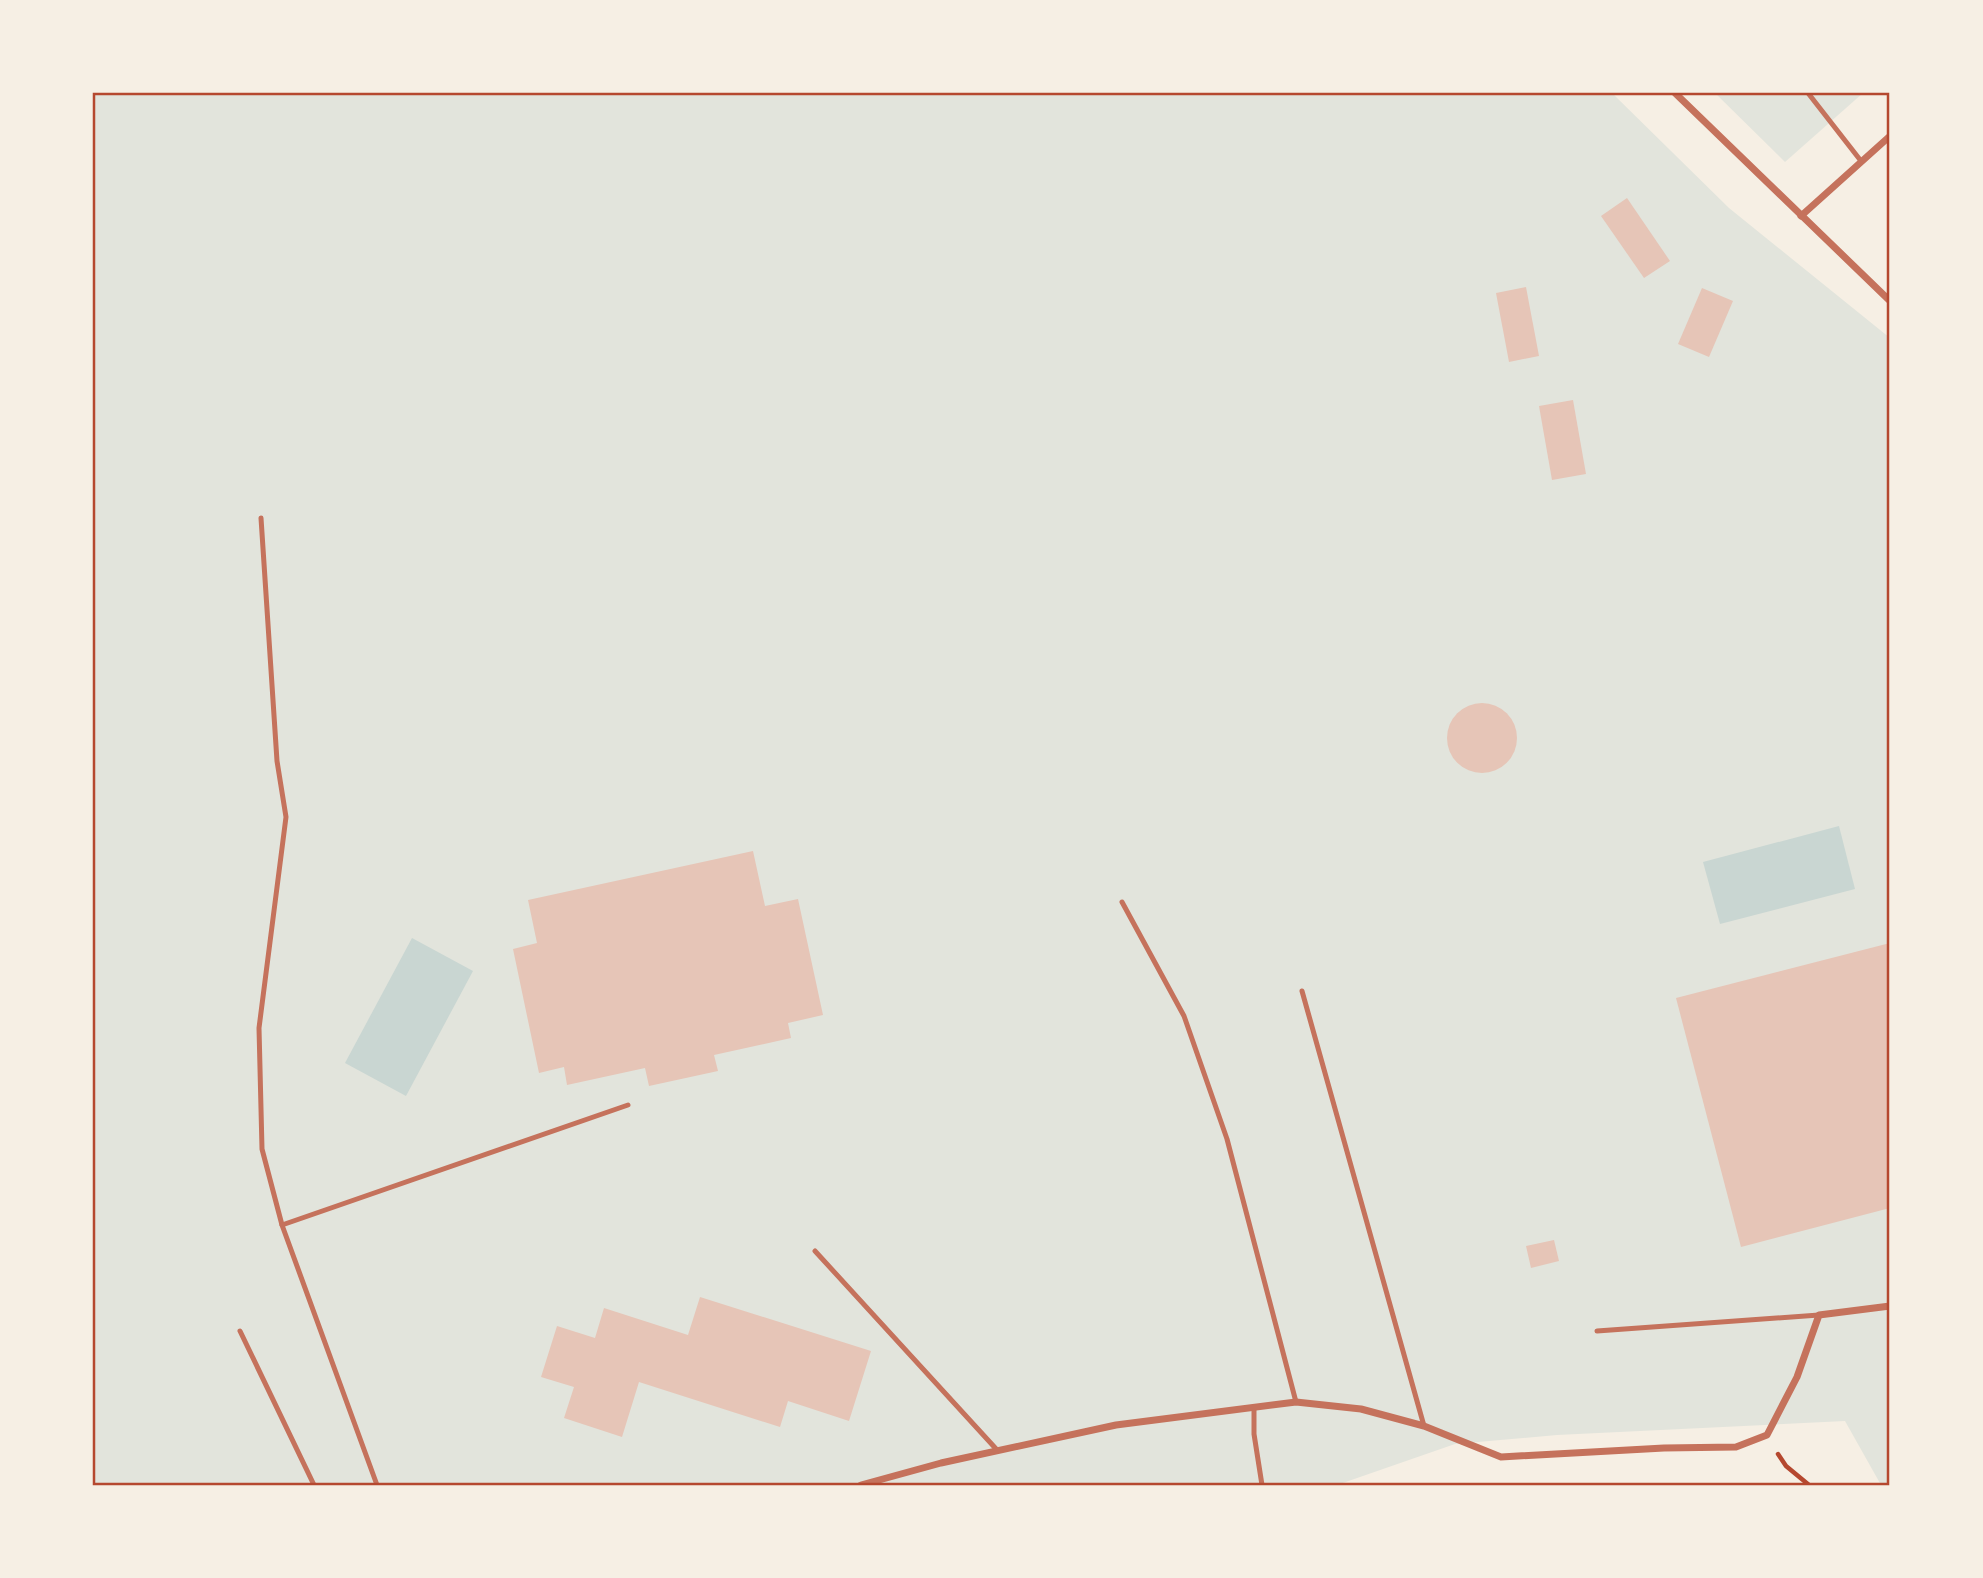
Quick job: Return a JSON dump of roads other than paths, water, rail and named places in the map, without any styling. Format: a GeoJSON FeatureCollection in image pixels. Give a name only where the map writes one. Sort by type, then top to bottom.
{"type":"FeatureCollection","features":[{"type":"Feature","properties":{"kind":"street"},"geometry":{"type":"LineString","coordinates":[[1675,93],[1890,301]]}},
{"type":"Feature","properties":{"kind":"street"},"geometry":{"type":"LineString","coordinates":[[1801,216],[1890,136]]}},
{"type":"Feature","properties":{"kind":"street"},"geometry":{"type":"LineString","coordinates":[[861,1485],[941,1463],[1116,1425],[1296,1402],[1361,1409],[1424,1426],[1501,1457],[1735,1447],[1767,1435],[1797,1377],[1819,1315],[1890,1306]]}},
{"type":"Feature","properties":{"kind":"lane"},"geometry":{"type":"LineString","coordinates":[[1808,93],[1861,161]]}},
{"type":"Feature","properties":{"kind":"lane"},"geometry":{"type":"LineString","coordinates":[[261,518],[277,761],[286,817],[259,1028],[262,1149],[282,1225],[377,1485]]}},
{"type":"Feature","properties":{"kind":"lane"},"geometry":{"type":"LineString","coordinates":[[1122,902],[1184,1016],[1227,1139],[1296,1402]]}},
{"type":"Feature","properties":{"kind":"lane"},"geometry":{"type":"LineString","coordinates":[[1302,991],[1424,1426]]}},
{"type":"Feature","properties":{"kind":"lane"},"geometry":{"type":"LineString","coordinates":[[282,1225],[628,1105]]}},
{"type":"Feature","properties":{"kind":"lane"},"geometry":{"type":"LineString","coordinates":[[815,1251],[998,1451]]}},
{"type":"Feature","properties":{"kind":"lane"},"geometry":{"type":"LineString","coordinates":[[1597,1331],[1819,1315]]}},
{"type":"Feature","properties":{"kind":"lane"},"geometry":{"type":"LineString","coordinates":[[240,1331],[314,1485]]}},
{"type":"Feature","properties":{"kind":"lane"},"geometry":{"type":"LineString","coordinates":[[1254,1407],[1254,1434],[1262,1485]]}}]}
